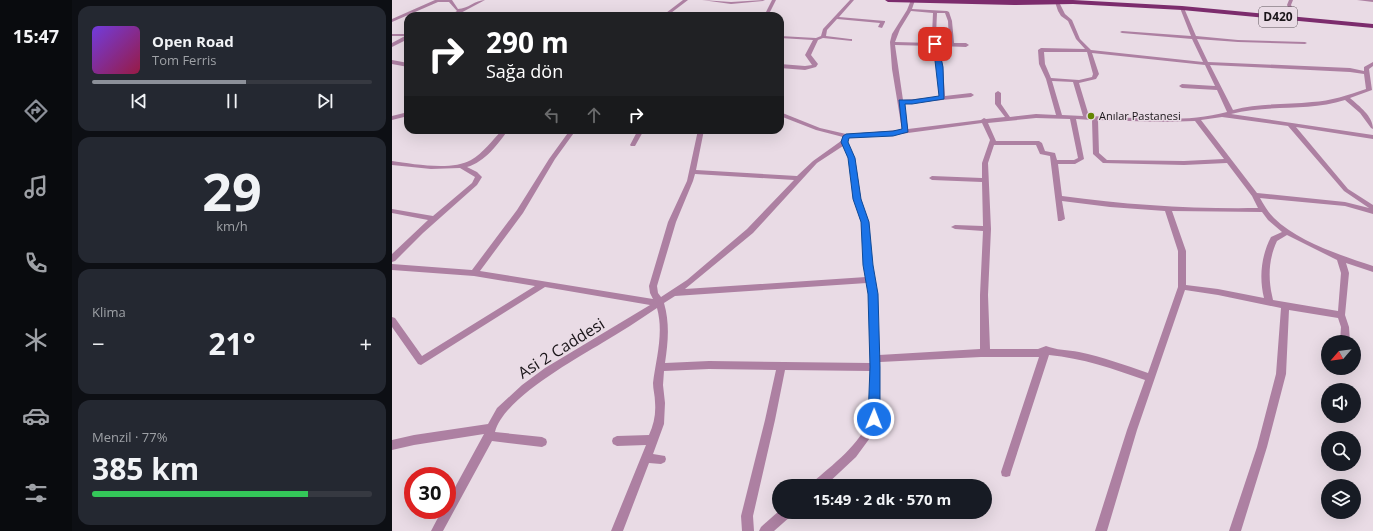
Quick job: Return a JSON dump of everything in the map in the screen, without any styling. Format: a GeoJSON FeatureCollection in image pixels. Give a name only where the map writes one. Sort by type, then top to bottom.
{"type":"FeatureCollection","features":[{"type":"Feature","properties":{"kind":"main road","name":"D420"},"geometry":{"type":"LineString","coordinates":[[888,0],[1057,2],[1182,8],[1373,26]]}},
{"type":"Feature","properties":{"kind":"street"},"geometry":{"type":"LineString","coordinates":[[458,12],[483,0]]}},
{"type":"Feature","properties":{"kind":"street"},"geometry":{"type":"LineString","coordinates":[[670,12],[686,0]]}},
{"type":"Feature","properties":{"kind":"street"},"geometry":{"type":"LineString","coordinates":[[704,0],[731,3],[763,0]]}},
{"type":"Feature","properties":{"kind":"street"},"geometry":{"type":"LineString","coordinates":[[768,12],[774,0]]}},
{"type":"Feature","properties":{"kind":"street"},"geometry":{"type":"LineString","coordinates":[[823,37],[825,30],[852,0]]}},
{"type":"Feature","properties":{"kind":"street"},"geometry":{"type":"LineString","coordinates":[[1291,0],[1289,5],[1296,19]]}},
{"type":"Feature","properties":{"kind":"street"},"geometry":{"type":"LineString","coordinates":[[1359,0],[1373,1]]}},
{"type":"Feature","properties":{"kind":"street"},"geometry":{"type":"LineString","coordinates":[[416,12],[439,1],[450,1],[457,10],[462,10]]}},
{"type":"Feature","properties":{"kind":"street"},"geometry":{"type":"LineString","coordinates":[[905,130],[892,40],[913,1]]}},
{"type":"Feature","properties":{"kind":"street"},"geometry":{"type":"LineString","coordinates":[[1049,79],[1077,80],[1094,78],[1096,74],[1089,51],[1078,39],[1070,20],[1060,11],[1057,2]]}},
{"type":"Feature","properties":{"kind":"street"},"geometry":{"type":"LineString","coordinates":[[1182,8],[1194,38],[1230,111]]}},
{"type":"Feature","properties":{"kind":"street"},"geometry":{"type":"LineString","coordinates":[[909,10],[948,12],[952,44]]}},
{"type":"Feature","properties":{"kind":"street"},"geometry":{"type":"LineString","coordinates":[[935,12],[934,35],[940,67],[942,97]]}},
{"type":"Feature","properties":{"kind":"street"},"geometry":{"type":"LineString","coordinates":[[392,15],[404,16]]}},
{"type":"Feature","properties":{"kind":"street"},"geometry":{"type":"LineString","coordinates":[[392,21],[404,17]]}},
{"type":"Feature","properties":{"kind":"street"},"geometry":{"type":"LineString","coordinates":[[836,18],[883,22],[880,27]]}},
{"type":"Feature","properties":{"kind":"street"},"geometry":{"type":"LineString","coordinates":[[1122,32],[1194,38],[1305,43]]}},
{"type":"Feature","properties":{"kind":"street"},"geometry":{"type":"LineString","coordinates":[[392,35],[404,36]]}},
{"type":"Feature","properties":{"kind":"street"},"geometry":{"type":"LineString","coordinates":[[784,37],[816,39],[823,37],[850,40]]}},
{"type":"Feature","properties":{"kind":"street"},"geometry":{"type":"LineString","coordinates":[[392,45],[404,38]]}},
{"type":"Feature","properties":{"kind":"street"},"geometry":{"type":"LineString","coordinates":[[784,66],[804,68],[814,66],[816,64],[808,55],[816,39]]}},
{"type":"Feature","properties":{"kind":"street"},"geometry":{"type":"LineString","coordinates":[[893,43],[966,45]]}},
{"type":"Feature","properties":{"kind":"street"},"geometry":{"type":"LineString","coordinates":[[1059,116],[1049,79],[1042,64],[1041,50],[1089,51],[1206,63],[1350,70],[1367,74]]}},
{"type":"Feature","properties":{"kind":"street"},"geometry":{"type":"LineString","coordinates":[[392,62],[404,64]]}},
{"type":"Feature","properties":{"kind":"street"},"geometry":{"type":"LineString","coordinates":[[1218,116],[1230,111],[1247,108],[1313,104],[1346,98],[1369,90],[1366,68],[1373,64]]}},
{"type":"Feature","properties":{"kind":"street"},"geometry":{"type":"LineString","coordinates":[[1077,80],[1086,117]]}},
{"type":"Feature","properties":{"kind":"street"},"geometry":{"type":"LineString","coordinates":[[1182,86],[1218,88]]}},
{"type":"Feature","properties":{"kind":"street"},"geometry":{"type":"LineString","coordinates":[[998,93],[998,104],[1008,118]]}},
{"type":"Feature","properties":{"kind":"street"},"geometry":{"type":"LineString","coordinates":[[901,102],[971,95]]}},
{"type":"Feature","properties":{"kind":"street"},"geometry":{"type":"LineString","coordinates":[[1346,98],[1362,112],[1373,127]]}},
{"type":"Feature","properties":{"kind":"street"},"geometry":{"type":"LineString","coordinates":[[392,118],[404,115]]}},
{"type":"Feature","properties":{"kind":"street"},"geometry":{"type":"LineString","coordinates":[[784,116],[845,139],[984,120],[1036,116],[1197,119],[1223,115],[1373,137]]}},
{"type":"Feature","properties":{"kind":"street"},"geometry":{"type":"LineString","coordinates":[[1054,162],[1075,162],[1080,159],[1072,117]]}},
{"type":"Feature","properties":{"kind":"street"},"geometry":{"type":"LineString","coordinates":[[1095,118],[1096,154],[1105,162],[1230,161]]}},
{"type":"Feature","properties":{"kind":"street"},"geometry":{"type":"LineString","coordinates":[[1197,119],[1230,161],[1264,210],[1280,229],[1340,258],[1373,269]]}},
{"type":"Feature","properties":{"kind":"street"},"geometry":{"type":"LineString","coordinates":[[984,120],[993,140],[985,163],[987,229],[984,295],[985,353]]}},
{"type":"Feature","properties":{"kind":"street"},"geometry":{"type":"LineString","coordinates":[[1291,126],[1346,190],[1373,208]]}},
{"type":"Feature","properties":{"kind":"street"},"geometry":{"type":"LineString","coordinates":[[392,163],[450,168],[470,164],[501,134]]}},
{"type":"Feature","properties":{"kind":"street"},"geometry":{"type":"LineString","coordinates":[[474,273],[534,190],[547,165],[570,134]]}},
{"type":"Feature","properties":{"kind":"street"},"geometry":{"type":"LineString","coordinates":[[633,144],[639,134]]}},
{"type":"Feature","properties":{"kind":"street"},"geometry":{"type":"LineString","coordinates":[[617,531],[659,424],[660,403],[658,385],[664,336],[664,318],[660,303],[654,293],[653,286],[672,222],[690,181],[700,134]]}},
{"type":"Feature","properties":{"kind":"street"},"geometry":{"type":"LineString","coordinates":[[825,479],[852,454],[870,431],[874,419],[875,363],[871,280],[868,265],[865,222],[857,199],[852,158],[845,139]]}},
{"type":"Feature","properties":{"kind":"street","name":"Asi 2 Caddesi"},"geometry":{"type":"LineString","coordinates":[[437,531],[501,411],[525,388],[548,371],[595,344],[690,282],[750,231],[815,162],[845,139]]}},
{"type":"Feature","properties":{"kind":"street"},"geometry":{"type":"LineString","coordinates":[[992,143],[1039,143],[1042,153],[1053,154],[1061,219]]}},
{"type":"Feature","properties":{"kind":"street"},"geometry":{"type":"LineString","coordinates":[[392,259],[434,219],[475,184],[478,177],[475,173],[461,166]]}},
{"type":"Feature","properties":{"kind":"street"},"geometry":{"type":"LineString","coordinates":[[692,172],[799,178]]}},
{"type":"Feature","properties":{"kind":"street"},"geometry":{"type":"LineString","coordinates":[[932,178],[986,180]]}},
{"type":"Feature","properties":{"kind":"street"},"geometry":{"type":"LineString","coordinates":[[1255,195],[1345,204],[1373,212]]}},
{"type":"Feature","properties":{"kind":"street"},"geometry":{"type":"LineString","coordinates":[[1058,198],[1107,205],[1208,212],[1264,210]]}},
{"type":"Feature","properties":{"kind":"street"},"geometry":{"type":"LineString","coordinates":[[1101,531],[1132,430],[1182,287],[1182,251],[1168,209]]}},
{"type":"Feature","properties":{"kind":"street"},"geometry":{"type":"LineString","coordinates":[[392,211],[434,219]]}},
{"type":"Feature","properties":{"kind":"street"},"geometry":{"type":"LineString","coordinates":[[956,227],[987,229]]}},
{"type":"Feature","properties":{"kind":"street"},"geometry":{"type":"LineString","coordinates":[[1269,303],[1265,287],[1266,258],[1274,239],[1286,233]]}},
{"type":"Feature","properties":{"kind":"street"},"geometry":{"type":"LineString","coordinates":[[1340,258],[1345,273],[1341,315],[1345,327],[1345,335]]}},
{"type":"Feature","properties":{"kind":"street"},"geometry":{"type":"LineString","coordinates":[[392,267],[474,273],[660,303]]}},
{"type":"Feature","properties":{"kind":"street"},"geometry":{"type":"LineString","coordinates":[[673,293],[871,280]]}},
{"type":"Feature","properties":{"kind":"street"},"geometry":{"type":"LineString","coordinates":[[392,320],[421,361],[544,284]]}},
{"type":"Feature","properties":{"kind":"street"},"geometry":{"type":"LineString","coordinates":[[1182,287],[1218,292],[1285,306],[1341,315]]}},
{"type":"Feature","properties":{"kind":"street"},"geometry":{"type":"LineString","coordinates":[[1235,531],[1262,447],[1281,374],[1285,306]]}},
{"type":"Feature","properties":{"kind":"street"},"geometry":{"type":"LineString","coordinates":[[661,367],[710,365],[781,366],[875,363],[985,353],[1038,353],[1046,350],[1068,354],[1151,378]]}},
{"type":"Feature","properties":{"kind":"street"},"geometry":{"type":"LineString","coordinates":[[1006,472],[1037,383],[1046,350]]}},
{"type":"Feature","properties":{"kind":"street"},"geometry":{"type":"LineString","coordinates":[[748,531],[747,516],[770,420],[781,366]]}},
{"type":"Feature","properties":{"kind":"street"},"geometry":{"type":"LineString","coordinates":[[392,445],[414,440],[490,432],[542,442]]}},
{"type":"Feature","properties":{"kind":"street"},"geometry":{"type":"LineString","coordinates":[[617,441],[653,440]]}},
{"type":"Feature","properties":{"kind":"street"},"geometry":{"type":"LineString","coordinates":[[646,458],[661,459]]}},
{"type":"Feature","properties":{"kind":"street"},"geometry":{"type":"LineString","coordinates":[[765,531],[779,519]]}},
{"type":"Feature","properties":{"kind":"place","name":"Anılar Pastanesi"},"geometry":{"type":"Point","coordinates":[1091,116]}},
{"type":"Feature","properties":{"kind":"route"},"geometry":{"type":"LineString","coordinates":[[874,419],[875,367],[873,294],[868,265],[865,222],[857,199],[852,158],[844,142],[846,136],[893,133],[905,130],[901,102],[931,100],[942,97],[940,67],[935,44]]}}]}
